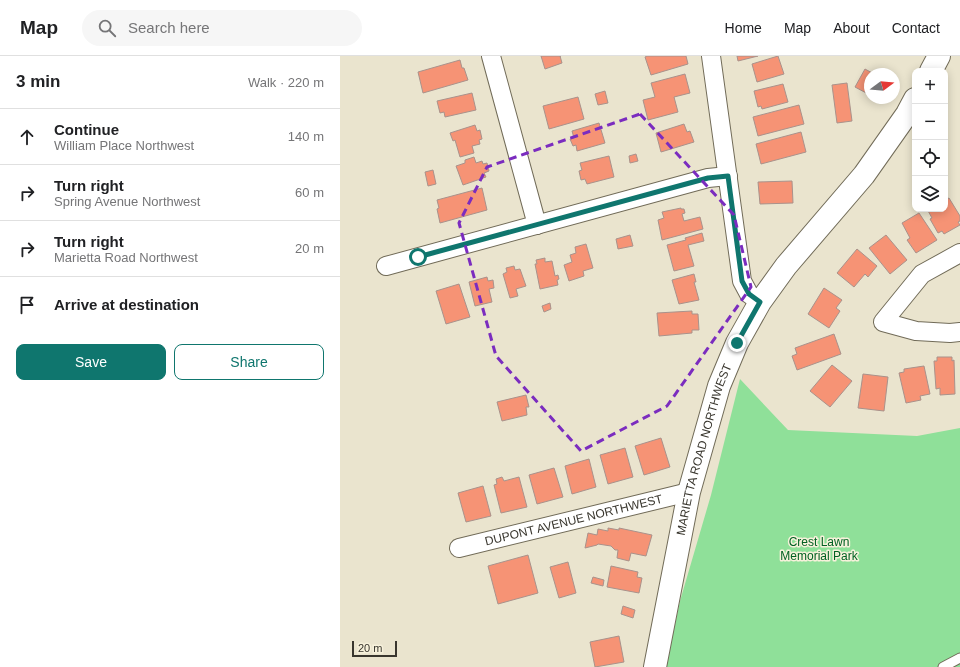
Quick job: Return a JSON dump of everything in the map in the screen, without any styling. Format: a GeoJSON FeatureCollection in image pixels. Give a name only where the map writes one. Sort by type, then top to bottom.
{"type":"FeatureCollection","features":[{"type":"Feature","properties":{"kind":"main road"},"geometry":{"type":"LineString","coordinates":[[933,68],[939,56]]}},
{"type":"Feature","properties":{"kind":"main road","name":"MARIETTA ROAD NORTHWEST"},"geometry":{"type":"LineString","coordinates":[[655,667],[689,492],[719,386],[737,343],[760,302],[786,266],[864,175],[907,114],[912,104]]}},
{"type":"Feature","properties":{"kind":"street"},"geometry":{"type":"LineString","coordinates":[[491,56],[537,225]]}},
{"type":"Feature","properties":{"kind":"street"},"geometry":{"type":"LineString","coordinates":[[712,56],[742,281],[749,294],[760,302]]}},
{"type":"Feature","properties":{"kind":"street"},"geometry":{"type":"LineString","coordinates":[[386,266],[708,178],[728,176]]}},
{"type":"Feature","properties":{"kind":"street"},"geometry":{"type":"LineString","coordinates":[[960,253],[922,274],[883,322],[916,331],[950,333],[960,332]]}},
{"type":"Feature","properties":{"kind":"street","name":"DUPONT AVENUE NORTHWEST"},"geometry":{"type":"LineString","coordinates":[[459,548],[689,492]]}},
{"type":"Feature","properties":{"kind":"lane"},"geometry":{"type":"LineString","coordinates":[[943,667],[960,658]]}},
{"type":"Feature","properties":{"kind":"highlighted area"},"geometry":{"type":"Polygon","coordinates":[[[640,114],[734,215],[751,287],[667,406],[581,451],[496,356],[459,223],[487,167],[640,114]]]}},
{"type":"Feature","properties":{"kind":"green space","name":"Crest Lawn Memorial Park"},"geometry":{"type":"Polygon","coordinates":[[[740,379],[788,430],[917,436],[960,428],[960,667],[666,667],[680,601],[711,495],[740,379]]]}},
{"type":"Feature","properties":{"kind":"building"},"geometry":{"type":"Polygon","coordinates":[[[541,56],[560,56],[562,63],[545,69],[541,56]]]}},
{"type":"Feature","properties":{"kind":"building"},"geometry":{"type":"Polygon","coordinates":[[[686,56],[688,64],[651,75],[645,57],[686,56]]]}},
{"type":"Feature","properties":{"kind":"building"},"geometry":{"type":"Polygon","coordinates":[[[737,56],[758,56],[738,61],[737,56]]]}},
{"type":"Feature","properties":{"kind":"building"},"geometry":{"type":"Polygon","coordinates":[[[778,56],[784,74],[757,82],[752,64],[778,56]]]}},
{"type":"Feature","properties":{"kind":"building"},"geometry":{"type":"Polygon","coordinates":[[[460,60],[468,80],[423,93],[418,72],[460,60]]]}},
{"type":"Feature","properties":{"kind":"building"},"geometry":{"type":"Polygon","coordinates":[[[864,71],[864,92],[855,87],[864,71]]]}},
{"type":"Feature","properties":{"kind":"building"},"geometry":{"type":"Polygon","coordinates":[[[685,74],[690,93],[674,97],[678,112],[648,120],[643,100],[655,97],[651,83],[685,74]]]}},
{"type":"Feature","properties":{"kind":"building"},"geometry":{"type":"Polygon","coordinates":[[[847,83],[852,121],[837,123],[832,85],[847,83]]]}},
{"type":"Feature","properties":{"kind":"building"},"geometry":{"type":"Polygon","coordinates":[[[783,84],[788,102],[762,109],[761,106],[758,107],[754,91],[783,84]]]}},
{"type":"Feature","properties":{"kind":"building"},"geometry":{"type":"Polygon","coordinates":[[[605,91],[608,103],[598,105],[595,94],[605,91]]]}},
{"type":"Feature","properties":{"kind":"building"},"geometry":{"type":"Polygon","coordinates":[[[472,93],[476,110],[445,117],[444,112],[440,113],[437,101],[472,93]]]}},
{"type":"Feature","properties":{"kind":"building"},"geometry":{"type":"Polygon","coordinates":[[[578,97],[584,119],[549,129],[543,106],[578,97]]]}},
{"type":"Feature","properties":{"kind":"building"},"geometry":{"type":"Polygon","coordinates":[[[799,105],[804,124],[758,136],[753,117],[799,105]]]}},
{"type":"Feature","properties":{"kind":"building"},"geometry":{"type":"Polygon","coordinates":[[[599,123],[605,143],[577,151],[576,145],[573,146],[570,139],[574,138],[572,131],[599,123]]]}},
{"type":"Feature","properties":{"kind":"building"},"geometry":{"type":"Polygon","coordinates":[[[684,124],[687,132],[690,131],[694,142],[661,152],[656,133],[684,124]]]}},
{"type":"Feature","properties":{"kind":"building"},"geometry":{"type":"Polygon","coordinates":[[[475,125],[477,131],[480,130],[482,139],[479,140],[480,144],[472,146],[474,153],[460,157],[455,140],[453,141],[450,133],[475,125]]]}},
{"type":"Feature","properties":{"kind":"building"},"geometry":{"type":"Polygon","coordinates":[[[801,132],[806,152],[761,164],[756,144],[801,132]]]}},
{"type":"Feature","properties":{"kind":"building"},"geometry":{"type":"Polygon","coordinates":[[[636,154],[638,161],[630,163],[629,156],[636,154]]]}},
{"type":"Feature","properties":{"kind":"building"},"geometry":{"type":"Polygon","coordinates":[[[609,156],[614,177],[587,184],[585,179],[581,180],[579,171],[582,170],[580,163],[609,156]]]}},
{"type":"Feature","properties":{"kind":"building"},"geometry":{"type":"Polygon","coordinates":[[[474,157],[476,163],[482,161],[483,164],[487,163],[489,171],[484,173],[486,177],[463,185],[456,166],[465,163],[465,160],[474,157]]]}},
{"type":"Feature","properties":{"kind":"building"},"geometry":{"type":"Polygon","coordinates":[[[433,170],[436,184],[428,186],[425,172],[433,170]]]}},
{"type":"Feature","properties":{"kind":"building"},"geometry":{"type":"Polygon","coordinates":[[[792,181],[793,203],[760,204],[758,182],[792,181]]]}},
{"type":"Feature","properties":{"kind":"building"},"geometry":{"type":"Polygon","coordinates":[[[482,188],[487,210],[440,223],[437,200],[482,188]]]}},
{"type":"Feature","properties":{"kind":"building"},"geometry":{"type":"Polygon","coordinates":[[[948,198],[960,216],[960,221],[958,222],[960,225],[944,234],[942,231],[938,233],[930,219],[932,218],[929,212],[948,212],[948,198]]]}},
{"type":"Feature","properties":{"kind":"building"},"geometry":{"type":"Polygon","coordinates":[[[681,208],[684,209],[685,213],[682,214],[684,221],[700,217],[703,229],[662,240],[658,220],[664,218],[662,212],[681,208]]]}},
{"type":"Feature","properties":{"kind":"building"},"geometry":{"type":"Polygon","coordinates":[[[919,213],[937,240],[916,253],[907,240],[910,238],[902,223],[919,213]]]}},
{"type":"Feature","properties":{"kind":"building"},"geometry":{"type":"Polygon","coordinates":[[[702,233],[704,241],[688,245],[694,266],[674,271],[667,245],[686,240],[685,238],[702,233]]]}},
{"type":"Feature","properties":{"kind":"building"},"geometry":{"type":"Polygon","coordinates":[[[630,235],[633,246],[618,249],[616,239],[630,235]]]}},
{"type":"Feature","properties":{"kind":"building"},"geometry":{"type":"Polygon","coordinates":[[[886,235],[907,260],[890,274],[869,248],[886,235]]]}},
{"type":"Feature","properties":{"kind":"building"},"geometry":{"type":"Polygon","coordinates":[[[586,244],[593,268],[583,271],[584,276],[569,281],[564,265],[572,262],[570,255],[576,253],[575,247],[586,244]]]}},
{"type":"Feature","properties":{"kind":"building"},"geometry":{"type":"Polygon","coordinates":[[[857,249],[877,266],[868,277],[865,274],[854,287],[837,273],[857,249]]]}},
{"type":"Feature","properties":{"kind":"building"},"geometry":{"type":"Polygon","coordinates":[[[545,258],[545,262],[552,261],[555,276],[558,275],[559,279],[557,280],[558,285],[540,289],[535,264],[537,264],[536,260],[545,258]]]}},
{"type":"Feature","properties":{"kind":"building"},"geometry":{"type":"Polygon","coordinates":[[[514,266],[515,270],[520,269],[526,286],[516,289],[518,296],[510,298],[503,274],[507,272],[506,268],[514,266]]]}},
{"type":"Feature","properties":{"kind":"building"},"geometry":{"type":"Polygon","coordinates":[[[694,274],[696,282],[694,282],[699,300],[679,304],[672,280],[694,274]]]}},
{"type":"Feature","properties":{"kind":"building"},"geometry":{"type":"Polygon","coordinates":[[[487,277],[488,281],[493,280],[494,288],[489,289],[492,302],[475,306],[469,282],[487,277]]]}},
{"type":"Feature","properties":{"kind":"building"},"geometry":{"type":"Polygon","coordinates":[[[459,284],[470,317],[446,324],[436,291],[459,284]]]}},
{"type":"Feature","properties":{"kind":"building"},"geometry":{"type":"Polygon","coordinates":[[[824,288],[842,300],[836,308],[840,311],[829,328],[808,314],[824,288]]]}},
{"type":"Feature","properties":{"kind":"building"},"geometry":{"type":"Polygon","coordinates":[[[550,303],[551,309],[544,312],[542,306],[550,303]]]}},
{"type":"Feature","properties":{"kind":"building"},"geometry":{"type":"Polygon","coordinates":[[[692,311],[692,314],[698,314],[699,330],[692,330],[692,333],[659,336],[657,313],[692,311]]]}},
{"type":"Feature","properties":{"kind":"building"},"geometry":{"type":"Polygon","coordinates":[[[834,334],[841,354],[797,370],[792,356],[797,354],[795,348],[834,334]]]}},
{"type":"Feature","properties":{"kind":"building"},"geometry":{"type":"Polygon","coordinates":[[[937,357],[952,357],[952,361],[954,360],[955,394],[940,395],[940,388],[936,389],[934,361],[937,361],[937,357]]]}},
{"type":"Feature","properties":{"kind":"building"},"geometry":{"type":"Polygon","coordinates":[[[832,365],[852,381],[830,407],[810,391],[832,365]]]}},
{"type":"Feature","properties":{"kind":"building"},"geometry":{"type":"Polygon","coordinates":[[[924,366],[930,394],[920,396],[921,400],[906,403],[899,373],[904,372],[904,369],[924,366]]]}},
{"type":"Feature","properties":{"kind":"building"},"geometry":{"type":"Polygon","coordinates":[[[863,374],[888,377],[884,411],[858,408],[863,374]]]}},
{"type":"Feature","properties":{"kind":"building"},"geometry":{"type":"Polygon","coordinates":[[[526,395],[529,407],[526,407],[527,415],[502,421],[497,402],[526,395]]]}},
{"type":"Feature","properties":{"kind":"building"},"geometry":{"type":"Polygon","coordinates":[[[661,438],[670,467],[644,475],[635,446],[661,438]]]}},
{"type":"Feature","properties":{"kind":"building"},"geometry":{"type":"Polygon","coordinates":[[[625,448],[633,477],[608,484],[600,455],[625,448]]]}},
{"type":"Feature","properties":{"kind":"building"},"geometry":{"type":"Polygon","coordinates":[[[589,459],[596,487],[572,494],[565,466],[589,459]]]}},
{"type":"Feature","properties":{"kind":"building"},"geometry":{"type":"Polygon","coordinates":[[[554,468],[563,497],[537,504],[529,475],[554,468]]]}},
{"type":"Feature","properties":{"kind":"building"},"geometry":{"type":"Polygon","coordinates":[[[502,477],[504,481],[519,477],[527,507],[501,513],[494,485],[497,484],[496,479],[502,477]]]}},
{"type":"Feature","properties":{"kind":"building"},"geometry":{"type":"Polygon","coordinates":[[[483,486],[491,516],[466,522],[458,493],[483,486]]]}},
{"type":"Feature","properties":{"kind":"building"},"geometry":{"type":"Polygon","coordinates":[[[608,528],[619,530],[619,528],[652,535],[646,556],[631,553],[629,561],[617,558],[618,550],[615,550],[611,546],[598,544],[585,548],[588,533],[597,535],[598,529],[608,531],[608,528]]]}},
{"type":"Feature","properties":{"kind":"building"},"geometry":{"type":"Polygon","coordinates":[[[528,555],[538,593],[498,604],[488,566],[528,555]]]}},
{"type":"Feature","properties":{"kind":"building"},"geometry":{"type":"Polygon","coordinates":[[[568,562],[576,593],[559,598],[550,567],[568,562]]]}},
{"type":"Feature","properties":{"kind":"building"},"geometry":{"type":"Polygon","coordinates":[[[611,566],[638,572],[637,577],[642,578],[639,593],[607,587],[611,566]]]}},
{"type":"Feature","properties":{"kind":"building"},"geometry":{"type":"Polygon","coordinates":[[[593,577],[604,580],[603,586],[591,583],[593,577]]]}},
{"type":"Feature","properties":{"kind":"building"},"geometry":{"type":"Polygon","coordinates":[[[623,606],[635,610],[633,618],[621,614],[623,606]]]}},
{"type":"Feature","properties":{"kind":"building"},"geometry":{"type":"Polygon","coordinates":[[[619,636],[624,662],[595,667],[590,642],[619,636]]]}},
{"type":"Feature","properties":{"kind":"route"},"geometry":{"type":"LineString","coordinates":[[418,257],[708,178],[728,176],[742,281],[749,294],[760,302],[737,343]]}}]}
